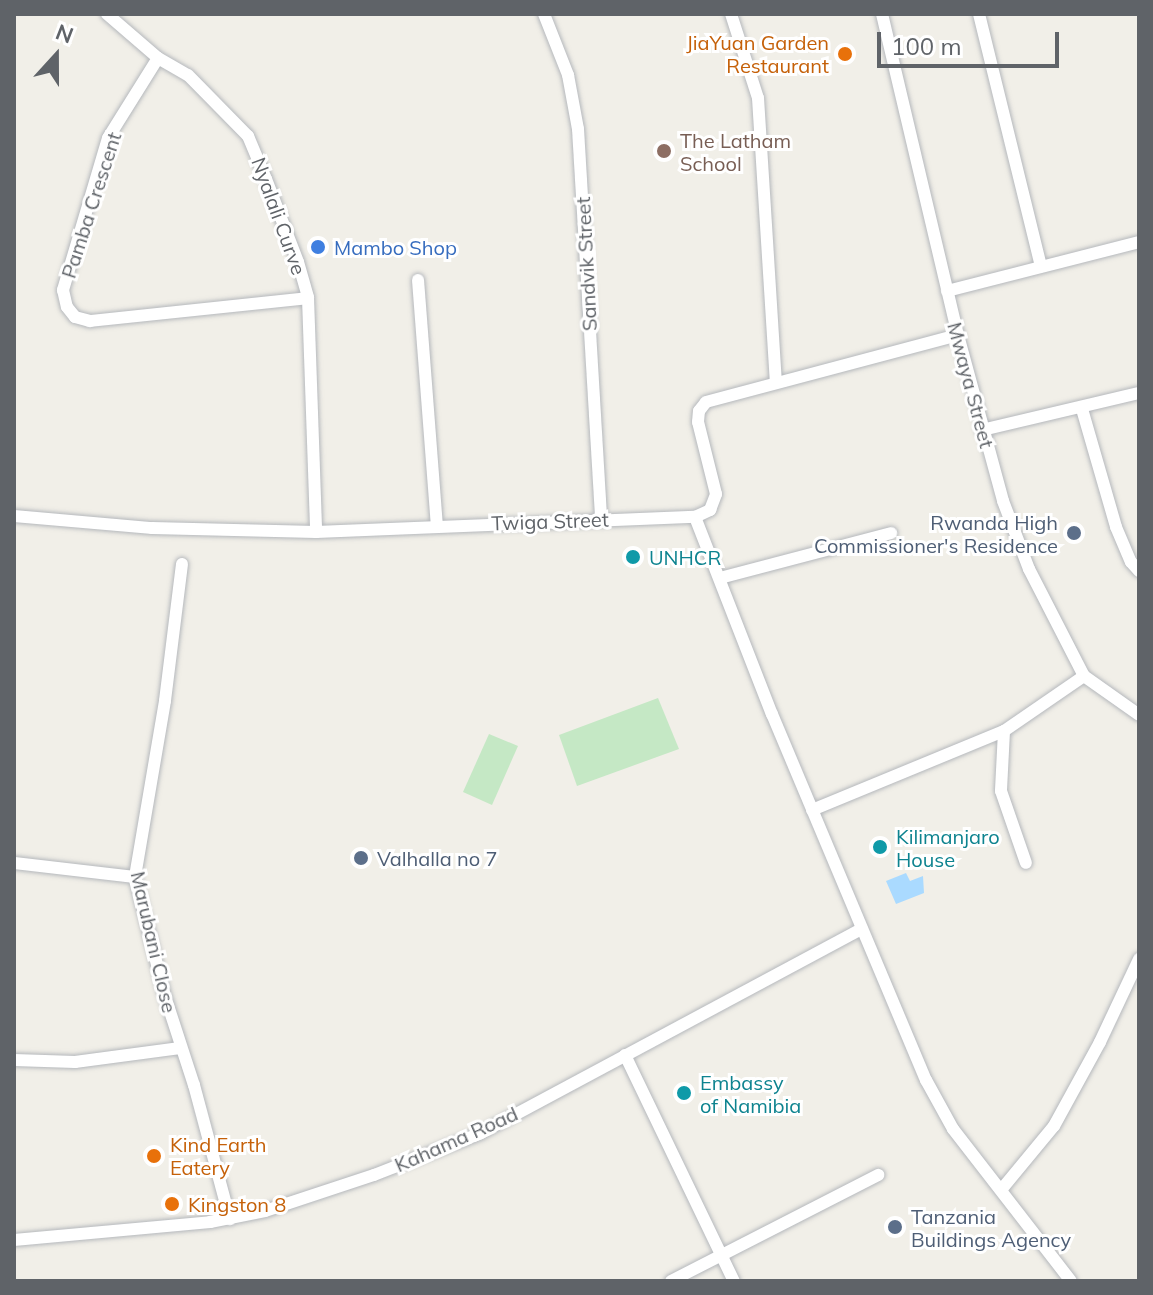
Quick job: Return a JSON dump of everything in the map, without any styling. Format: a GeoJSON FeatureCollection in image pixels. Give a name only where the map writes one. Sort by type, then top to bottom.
{"type":"FeatureCollection","features":[{"type":"Feature","properties":{"kind":"street","name":"Nyalali Curve"},"geometry":{"type":"LineString","coordinates":[[107,14],[158,58],[188,75],[248,136],[298,262],[308,298],[316,532]]}},
{"type":"Feature","properties":{"kind":"street","name":"Sandvik Street"},"geometry":{"type":"LineString","coordinates":[[544,14],[568,75],[578,129],[601,518]]}},
{"type":"Feature","properties":{"kind":"street"},"geometry":{"type":"LineString","coordinates":[[731,14],[758,98],[776,381]]}},
{"type":"Feature","properties":{"kind":"street","name":"Mwaya Street"},"geometry":{"type":"LineString","coordinates":[[882,14],[982,430],[1029,569],[1084,676],[1139,715]]}},
{"type":"Feature","properties":{"kind":"street"},"geometry":{"type":"LineString","coordinates":[[979,14],[1041,266]]}},
{"type":"Feature","properties":{"kind":"street","name":"Pamba Crescent"},"geometry":{"type":"LineString","coordinates":[[158,58],[108,138],[63,290],[67,307],[75,317],[90,321],[308,298]]}},
{"type":"Feature","properties":{"kind":"street"},"geometry":{"type":"LineString","coordinates":[[947,291],[1139,242]]}},
{"type":"Feature","properties":{"kind":"street"},"geometry":{"type":"LineString","coordinates":[[418,280],[437,525]]}},
{"type":"Feature","properties":{"kind":"street"},"geometry":{"type":"LineString","coordinates":[[958,335],[706,402],[699,411],[698,422],[716,494],[710,510],[695,517],[812,810],[926,1080],[953,1129],[1071,1281]]}},
{"type":"Feature","properties":{"kind":"street"},"geometry":{"type":"LineString","coordinates":[[982,430],[1082,409],[1139,393]]}},
{"type":"Feature","properties":{"kind":"street"},"geometry":{"type":"LineString","coordinates":[[1082,409],[1116,527],[1131,562],[1139,571]]}},
{"type":"Feature","properties":{"kind":"street","name":"Twiga Street"},"geometry":{"type":"LineString","coordinates":[[14,516],[152,528],[316,532],[601,518],[695,517]]}},
{"type":"Feature","properties":{"kind":"street"},"geometry":{"type":"LineString","coordinates":[[720,578],[891,533]]}},
{"type":"Feature","properties":{"kind":"street","name":"Marubani Close"},"geometry":{"type":"LineString","coordinates":[[182,564],[165,701],[135,877],[180,1048],[194,1085],[230,1219]]}},
{"type":"Feature","properties":{"kind":"street"},"geometry":{"type":"LineString","coordinates":[[812,810],[1004,731],[1084,676]]}},
{"type":"Feature","properties":{"kind":"street"},"geometry":{"type":"LineString","coordinates":[[1004,731],[1001,791],[1026,863]]}},
{"type":"Feature","properties":{"kind":"street"},"geometry":{"type":"LineString","coordinates":[[14,863],[135,877]]}},
{"type":"Feature","properties":{"kind":"street","name":"Kahama Road"},"geometry":{"type":"LineString","coordinates":[[14,1240],[144,1227],[189,1226],[230,1219],[374,1175],[481,1133],[862,929]]}},
{"type":"Feature","properties":{"kind":"street"},"geometry":{"type":"LineString","coordinates":[[1001,1190],[1054,1126],[1100,1042],[1139,959]]}},
{"type":"Feature","properties":{"kind":"street"},"geometry":{"type":"LineString","coordinates":[[14,1060],[75,1062],[180,1048]]}},
{"type":"Feature","properties":{"kind":"street"},"geometry":{"type":"LineString","coordinates":[[625,1055],[734,1281]]}},
{"type":"Feature","properties":{"kind":"street"},"geometry":{"type":"LineString","coordinates":[[671,1281],[878,1175]]}},
{"type":"Feature","properties":{"kind":"green space"},"geometry":{"type":"Polygon","coordinates":[[[658,698],[679,749],[577,786],[559,735],[658,698]]]}},
{"type":"Feature","properties":{"kind":"green space"},"geometry":{"type":"Polygon","coordinates":[[[489,734],[518,746],[492,805],[463,792],[489,734]]]}},
{"type":"Feature","properties":{"kind":"water"},"geometry":{"type":"Polygon","coordinates":[[[906,873],[910,881],[923,876],[924,893],[896,904],[886,881],[906,873]]]}},
{"type":"Feature","properties":{"kind":"place","name":"JiaYuan Garden Restaurant"},"geometry":{"type":"Point","coordinates":[845,54]}},
{"type":"Feature","properties":{"kind":"place","name":"The Latham School"},"geometry":{"type":"Point","coordinates":[664,151]}},
{"type":"Feature","properties":{"kind":"place","name":"Mambo Shop"},"geometry":{"type":"Point","coordinates":[318,247]}},
{"type":"Feature","properties":{"kind":"place","name":"Rwanda High Commissioner's Residence"},"geometry":{"type":"Point","coordinates":[1074,533]}},
{"type":"Feature","properties":{"kind":"place","name":"UNHCR"},"geometry":{"type":"Point","coordinates":[633,557]}},
{"type":"Feature","properties":{"kind":"place","name":"Kilimanjaro House"},"geometry":{"type":"Point","coordinates":[880,847]}},
{"type":"Feature","properties":{"kind":"place","name":"Valhalla no 7"},"geometry":{"type":"Point","coordinates":[361,858]}},
{"type":"Feature","properties":{"kind":"place","name":"Embassy of Namibia"},"geometry":{"type":"Point","coordinates":[684,1093]}},
{"type":"Feature","properties":{"kind":"place","name":"Kind Earth Eatery"},"geometry":{"type":"Point","coordinates":[154,1156]}},
{"type":"Feature","properties":{"kind":"place","name":"Kingston 8"},"geometry":{"type":"Point","coordinates":[172,1204]}},
{"type":"Feature","properties":{"kind":"place","name":"Tanzania Buildings Agency"},"geometry":{"type":"Point","coordinates":[895,1227]}}]}
